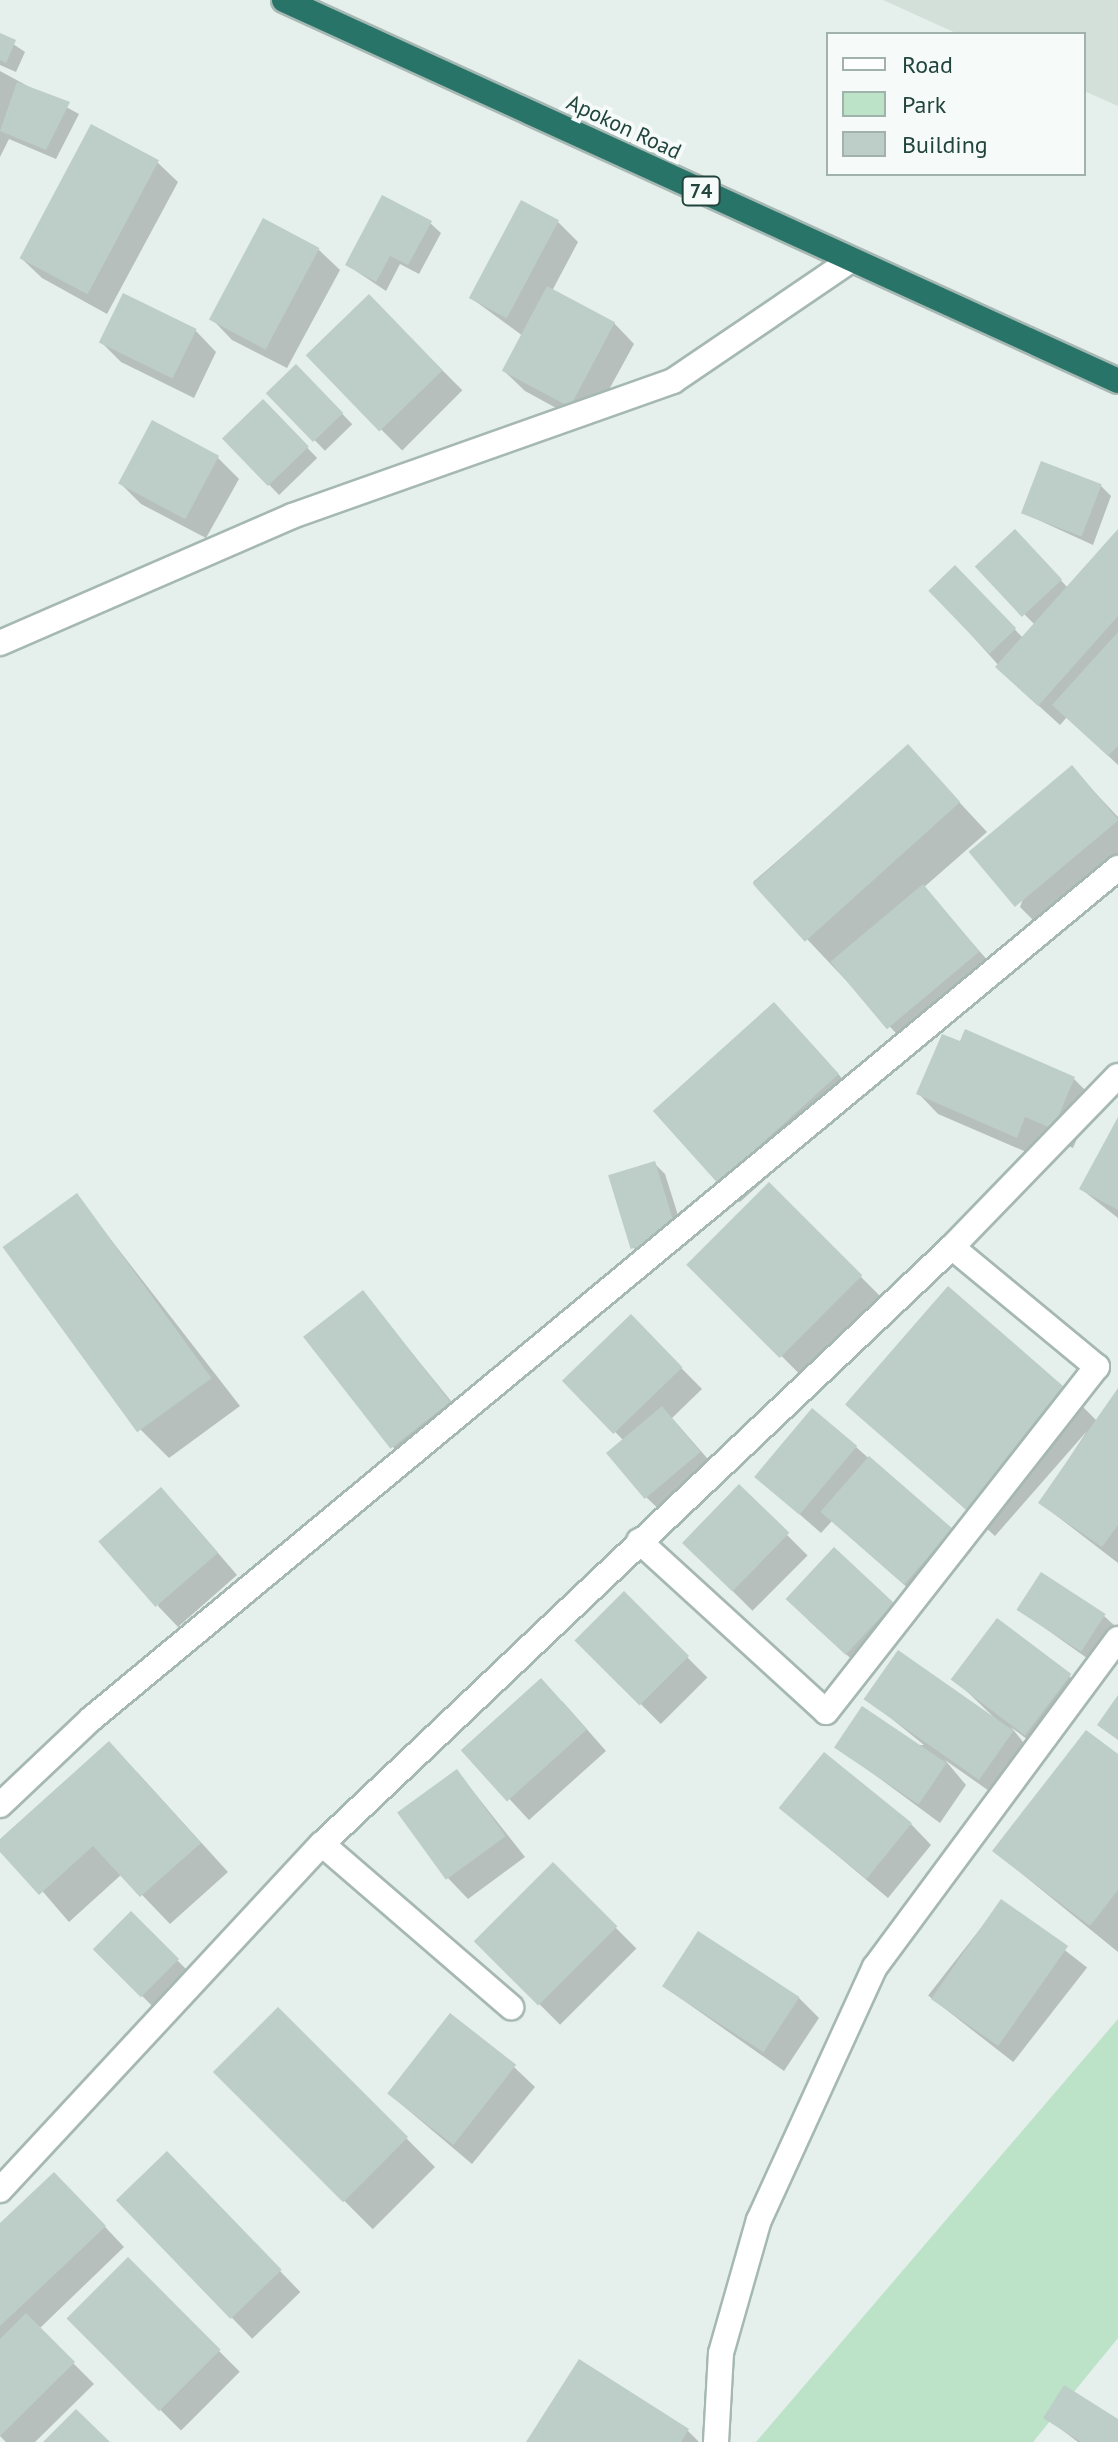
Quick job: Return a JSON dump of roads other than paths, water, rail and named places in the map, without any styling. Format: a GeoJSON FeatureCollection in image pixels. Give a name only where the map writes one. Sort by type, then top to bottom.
{"type":"FeatureCollection","features":[{"type":"Feature","properties":{"kind":"highway","name":"Apokon Road"},"geometry":{"type":"LineString","coordinates":[[284,0],[1118,381]]}},
{"type":"Feature","properties":{"kind":"street"},"geometry":{"type":"LineString","coordinates":[[0,643],[292,516],[673,381],[851,260]]}},
{"type":"Feature","properties":{"kind":"street"},"geometry":{"type":"LineString","coordinates":[[0,1805],[91,1719],[1118,868]]}},
{"type":"Feature","properties":{"kind":"street"},"geometry":{"type":"LineString","coordinates":[[0,2190],[322,1844],[952,1247],[1118,1076]]}},
{"type":"Feature","properties":{"kind":"street"},"geometry":{"type":"LineString","coordinates":[[639,1541],[826,1712],[1097,1367],[952,1247]]}},
{"type":"Feature","properties":{"kind":"street"},"geometry":{"type":"LineString","coordinates":[[716,2442],[721,2353],[755,2233],[875,1967],[1118,1639]]}},
{"type":"Feature","properties":{"kind":"street"},"geometry":{"type":"LineString","coordinates":[[322,1844],[511,2007]]}}]}
